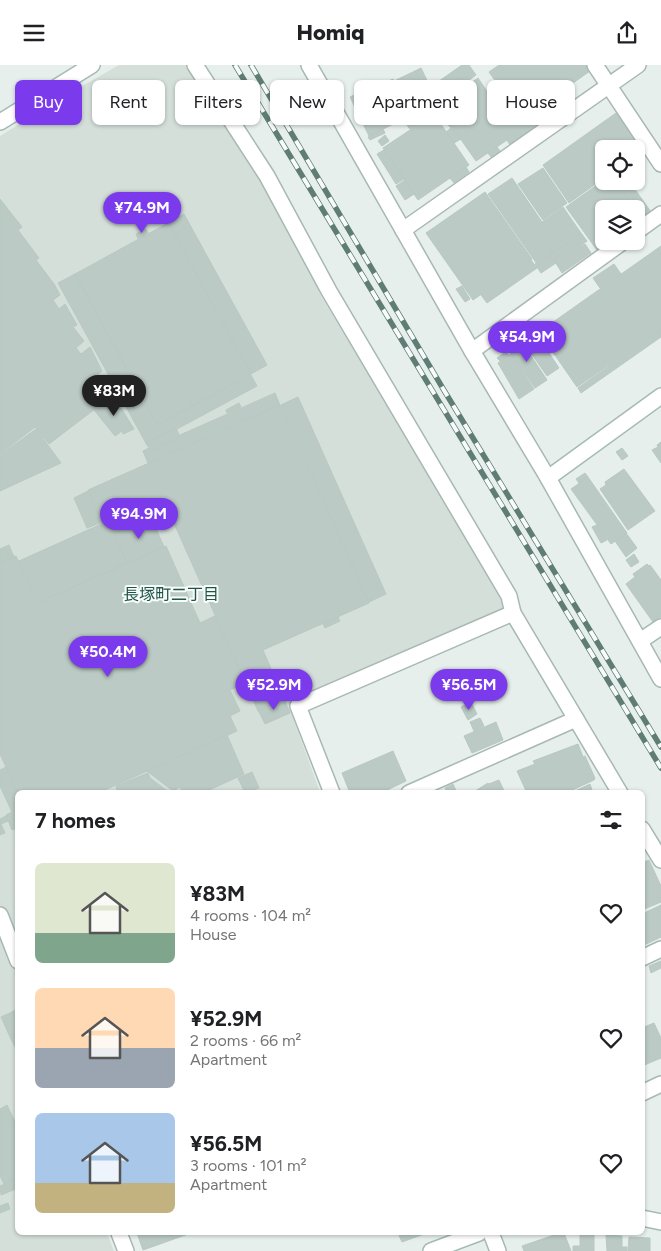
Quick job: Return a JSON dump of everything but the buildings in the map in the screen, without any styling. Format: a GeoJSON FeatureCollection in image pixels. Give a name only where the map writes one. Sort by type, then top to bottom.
{"type":"FeatureCollection","features":[{"type":"Feature","properties":{"kind":"street"},"geometry":{"type":"LineString","coordinates":[[0,121],[92,65]]}},
{"type":"Feature","properties":{"kind":"street"},"geometry":{"type":"LineString","coordinates":[[195,65],[267,177],[328,291],[509,596],[513,613],[618,790]]}},
{"type":"Feature","properties":{"kind":"street"},"geometry":{"type":"LineString","coordinates":[[309,65],[472,351],[548,478],[661,679]]}},
{"type":"Feature","properties":{"kind":"street"},"geometry":{"type":"LineString","coordinates":[[595,65],[661,164]]}},
{"type":"Feature","properties":{"kind":"street"},"geometry":{"type":"LineString","coordinates":[[404,230],[638,65]]}},
{"type":"Feature","properties":{"kind":"street"},"geometry":{"type":"LineString","coordinates":[[645,226],[661,214]]}},
{"type":"Feature","properties":{"kind":"street"},"geometry":{"type":"LineString","coordinates":[[472,351],[612,250]]}},
{"type":"Feature","properties":{"kind":"street"},"geometry":{"type":"LineString","coordinates":[[548,478],[661,397]]}},
{"type":"Feature","properties":{"kind":"street"},"geometry":{"type":"LineString","coordinates":[[331,790],[298,706],[513,613]]}},
{"type":"Feature","properties":{"kind":"street"},"geometry":{"type":"LineString","coordinates":[[640,641],[661,627]]}},
{"type":"Feature","properties":{"kind":"street"},"geometry":{"type":"LineString","coordinates":[[416,790],[576,719]]}},
{"type":"Feature","properties":{"kind":"street"},"geometry":{"type":"LineString","coordinates":[[645,836],[661,860]]}},
{"type":"Feature","properties":{"kind":"street"},"geometry":{"type":"LineString","coordinates":[[0,915],[15,953]]}},
{"type":"Feature","properties":{"kind":"street"},"geometry":{"type":"LineString","coordinates":[[645,957],[661,949]]}},
{"type":"Feature","properties":{"kind":"street"},"geometry":{"type":"LineString","coordinates":[[645,1092],[661,1084]]}},
{"type":"Feature","properties":{"kind":"street"},"geometry":{"type":"LineString","coordinates":[[645,1219],[661,1222]]}},
{"type":"Feature","properties":{"kind":"street"},"geometry":{"type":"LineString","coordinates":[[120,1235],[126,1251]]}},
{"type":"Feature","properties":{"kind":"street"},"geometry":{"type":"LineString","coordinates":[[431,1251],[474,1235]]}},
{"type":"Feature","properties":{"kind":"street"},"geometry":{"type":"LineString","coordinates":[[492,1235],[498,1251]]}},
{"type":"Feature","properties":{"kind":"shaded area"},"geometry":{"type":"Polygon","coordinates":[[[119,65],[188,65],[198,80],[175,80],[175,125],[226,125],[256,171],[302,255],[321,296],[504,600],[502,610],[289,707],[319,790],[15,790],[15,1235],[108,1235],[114,1251],[0,1251],[0,136],[18,125],[82,125],[82,86],[92,80],[92,125],[165,125],[165,80],[93,80],[119,65]]]}},
{"type":"Feature","properties":{"kind":"railway"},"geometry":{"type":"LineString","coordinates":[[235,65],[661,768]]}},
{"type":"Feature","properties":{"kind":"railway"},"geometry":{"type":"LineString","coordinates":[[251,65],[445,392],[661,747]]}},
{"type":"Feature","properties":{"kind":"district","name":"長塚町二丁目"},"geometry":{"type":"Point","coordinates":[171,594]}}]}
